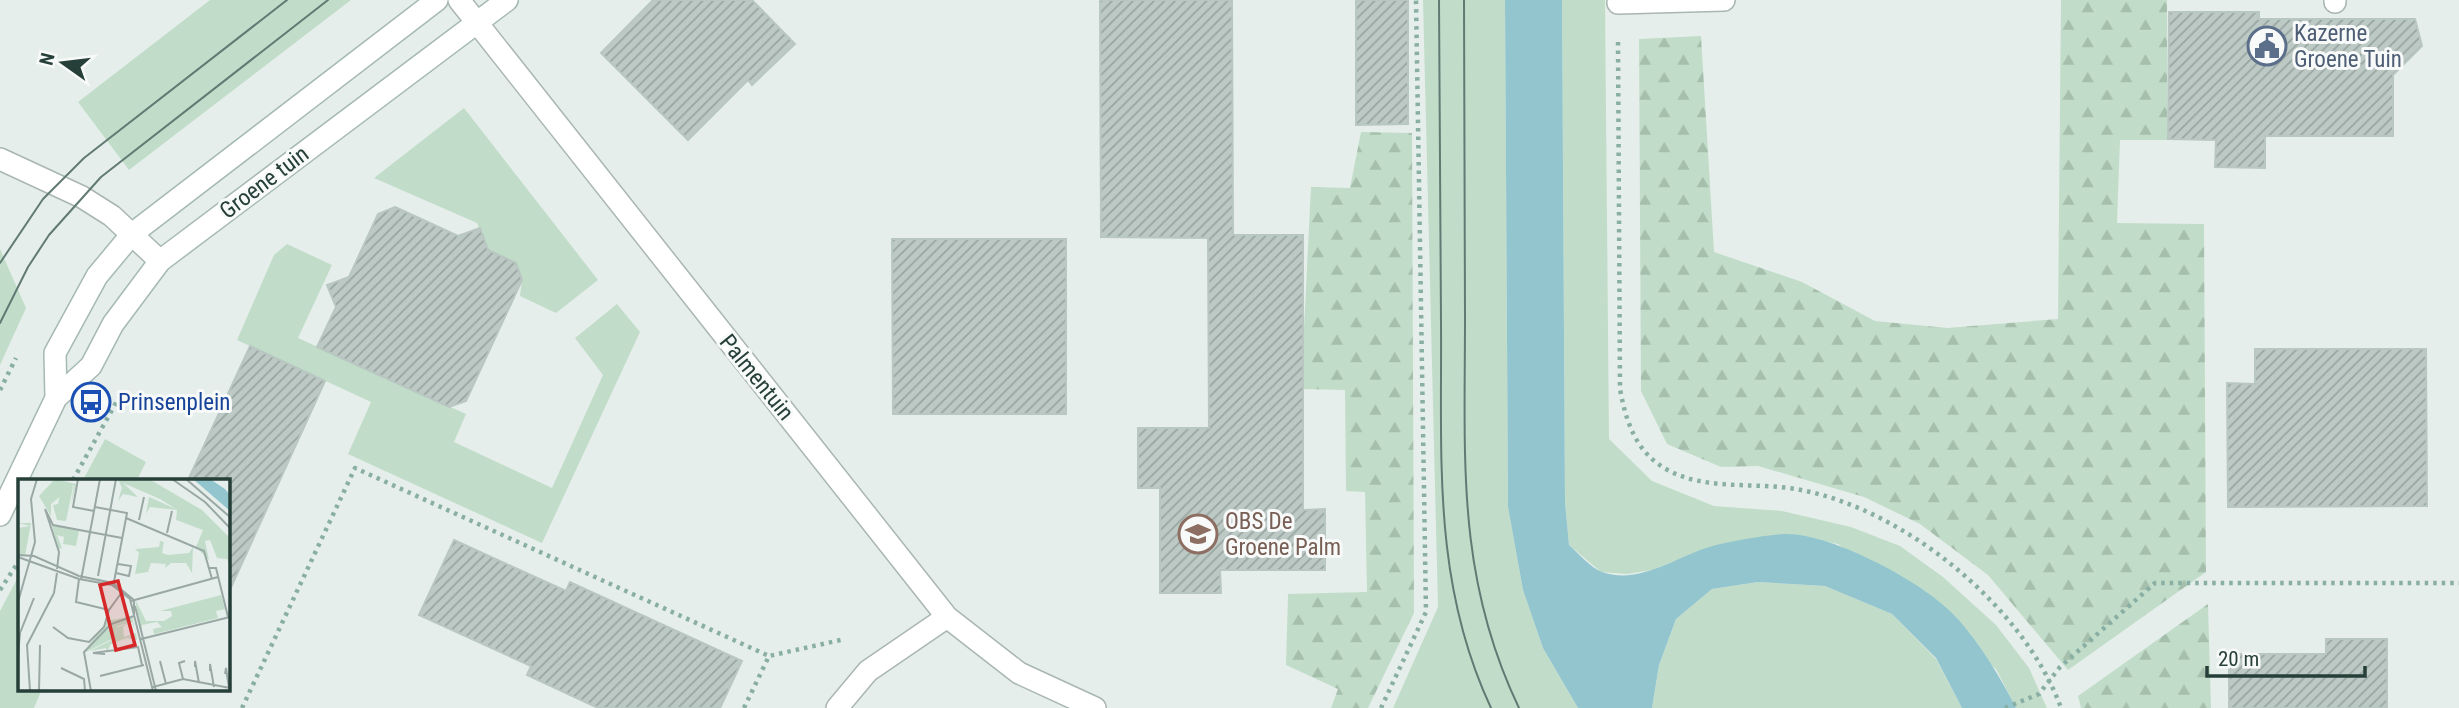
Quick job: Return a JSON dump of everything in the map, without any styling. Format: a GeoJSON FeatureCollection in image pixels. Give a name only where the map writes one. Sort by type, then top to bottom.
{"type":"FeatureCollection","features":[{"type":"Feature","properties":{"kind":"street","name":"Groene tuin"},"geometry":{"type":"LineString","coordinates":[[56,398],[55,353],[97,276],[132,234],[437,0]]}},
{"type":"Feature","properties":{"kind":"street","name":"Palmentuin"},"geometry":{"type":"LineString","coordinates":[[459,0],[947,617],[1019,673],[1095,708]]}},
{"type":"Feature","properties":{"kind":"street","name":"Groene tuin"},"geometry":{"type":"LineString","coordinates":[[0,515],[56,398],[91,366],[113,324],[160,261],[507,0]]}},
{"type":"Feature","properties":{"kind":"street"},"geometry":{"type":"LineString","coordinates":[[1618,3],[1724,0]]}},
{"type":"Feature","properties":{"kind":"street"},"geometry":{"type":"LineString","coordinates":[[0,159],[82,197],[112,216],[160,261]]}},
{"type":"Feature","properties":{"kind":"street"},"geometry":{"type":"LineString","coordinates":[[837,708],[868,671],[947,617]]}},
{"type":"Feature","properties":{"kind":"path"},"geometry":{"type":"LineString","coordinates":[[1381,708],[1426,612],[1416,0]]}},
{"type":"Feature","properties":{"kind":"path"},"geometry":{"type":"LineString","coordinates":[[1618,3],[1619,390],[1626,419],[1636,441],[1651,459],[1686,479],[1710,484],[1756,483],[1804,490],[1860,508],[1901,530],[1941,556],[1981,592],[2020,635],[2051,682],[2061,708]]}},
{"type":"Feature","properties":{"kind":"path"},"geometry":{"type":"LineString","coordinates":[[242,708],[355,468],[769,656]]}},
{"type":"Feature","properties":{"kind":"path"},"geometry":{"type":"LineString","coordinates":[[0,590],[18,563]]}},
{"type":"Feature","properties":{"kind":"path"},"geometry":{"type":"LineString","coordinates":[[2005,708],[2039,694],[2051,682],[2060,667],[2155,583],[2459,583]]}},
{"type":"Feature","properties":{"kind":"green space"},"geometry":{"type":"Polygon","coordinates":[[[210,0],[351,0],[129,170],[78,102],[210,0]]]}},
{"type":"Feature","properties":{"kind":"green space"},"geometry":{"type":"Polygon","coordinates":[[[1423,0],[1505,0],[1508,507],[1523,590],[1543,648],[1578,708],[1393,708],[1438,607],[1423,0]]]}},
{"type":"Feature","properties":{"kind":"green space"},"geometry":{"type":"Polygon","coordinates":[[[1562,0],[1605,0],[1609,439],[1652,481],[1714,506],[1782,511],[1851,527],[1900,546],[1943,577],[1996,625],[2029,668],[2047,708],[2016,708],[1996,669],[1838,544],[1785,534],[1710,547],[1652,570],[1627,574],[1601,572],[1569,545],[1565,502],[1562,0]]]}},
{"type":"Feature","properties":{"kind":"green space"},"geometry":{"type":"Polygon","coordinates":[[[2061,0],[2167,0],[2167,140],[2120,140],[2117,223],[2204,224],[2206,572],[2068,670],[1988,575],[1920,524],[1864,497],[1758,466],[1721,467],[1667,444],[1641,391],[1639,39],[1701,36],[1714,252],[1802,282],[1875,321],[1947,328],[2058,319],[2061,0]]]}},
{"type":"Feature","properties":{"kind":"green space"},"geometry":{"type":"Polygon","coordinates":[[[464,108],[598,280],[556,313],[520,296],[522,280],[516,263],[488,250],[477,223],[374,178],[464,108]]]}},
{"type":"Feature","properties":{"kind":"green space"},"geometry":{"type":"Polygon","coordinates":[[[1361,132],[1412,133],[1414,613],[1368,708],[1331,708],[1338,689],[1286,665],[1288,594],[1367,592],[1365,492],[1346,491],[1345,390],[1301,389],[1311,187],[1350,188],[1361,132]]]}},
{"type":"Feature","properties":{"kind":"green space"},"geometry":{"type":"Polygon","coordinates":[[[287,244],[332,265],[298,338],[466,414],[454,442],[552,488],[603,375],[575,338],[617,304],[640,332],[542,543],[348,454],[371,402],[237,340],[274,255],[287,244]]]}},
{"type":"Feature","properties":{"kind":"green space"},"geometry":{"type":"Polygon","coordinates":[[[0,249],[26,308],[0,365],[0,249]]]}},
{"type":"Feature","properties":{"kind":"green space"},"geometry":{"type":"Polygon","coordinates":[[[105,439],[146,462],[138,479],[84,479],[105,439]]]}},
{"type":"Feature","properties":{"kind":"green space"},"geometry":{"type":"Polygon","coordinates":[[[18,577],[18,690],[42,690],[34,708],[0,708],[0,611],[18,577]]]}},
{"type":"Feature","properties":{"kind":"green space"},"geometry":{"type":"Polygon","coordinates":[[[1758,582],[1825,586],[1892,614],[1936,659],[1962,708],[1652,708],[1659,665],[1676,619],[1712,589],[1758,582]]]}},
{"type":"Feature","properties":{"kind":"green space"},"geometry":{"type":"Polygon","coordinates":[[[2208,604],[2211,708],[2081,708],[2078,696],[2208,604]]]}},
{"type":"Feature","properties":{"kind":"water"},"geometry":{"type":"Polygon","coordinates":[[[1505,0],[1562,0],[1565,502],[1569,545],[1598,570],[1616,575],[1630,575],[1657,568],[1709,547],[1783,534],[1802,535],[1851,550],[1902,576],[1944,605],[1982,651],[2016,708],[1962,708],[1936,658],[1892,614],[1825,586],[1758,582],[1712,589],[1676,619],[1659,665],[1652,708],[1578,708],[1543,648],[1523,590],[1508,507],[1505,0]]]}},
{"type":"Feature","properties":{"kind":"building"},"geometry":{"type":"Polygon","coordinates":[[[653,0],[752,0],[795,44],[752,85],[748,80],[688,140],[601,53],[653,0]]]}},
{"type":"Feature","properties":{"kind":"building"},"geometry":{"type":"Polygon","coordinates":[[[1100,0],[1232,0],[1233,235],[1303,235],[1303,510],[1325,509],[1325,570],[1220,570],[1221,593],[1160,593],[1160,488],[1138,488],[1138,428],[1209,428],[1208,238],[1101,237],[1100,0]]]}},
{"type":"Feature","properties":{"kind":"building"},"geometry":{"type":"Polygon","coordinates":[[[1356,0],[1408,0],[1408,124],[1356,125],[1356,0]]]}},
{"type":"Feature","properties":{"kind":"building"},"geometry":{"type":"Polygon","coordinates":[[[2169,12],[2259,12],[2259,19],[2415,19],[2422,46],[2393,75],[2393,136],[2265,136],[2265,168],[2215,167],[2216,140],[2168,139],[2169,12]]]}},
{"type":"Feature","properties":{"kind":"building"},"geometry":{"type":"Polygon","coordinates":[[[395,207],[458,236],[480,228],[488,250],[516,263],[522,280],[466,401],[449,407],[317,347],[336,307],[327,285],[349,277],[378,214],[395,207]]]}},
{"type":"Feature","properties":{"kind":"building"},"geometry":{"type":"Polygon","coordinates":[[[892,239],[1066,239],[1066,414],[893,414],[892,239]]]}},
{"type":"Feature","properties":{"kind":"building"},"geometry":{"type":"Polygon","coordinates":[[[250,346],[325,381],[229,592],[229,479],[188,479],[250,346]]]}},
{"type":"Feature","properties":{"kind":"building"},"geometry":{"type":"Polygon","coordinates":[[[2255,349],[2426,349],[2427,506],[2228,507],[2227,383],[2255,384],[2255,349]]]}},
{"type":"Feature","properties":{"kind":"building"},"geometry":{"type":"Polygon","coordinates":[[[454,540],[566,591],[570,582],[742,661],[720,708],[598,708],[527,675],[531,666],[419,615],[454,540]]]}},
{"type":"Feature","properties":{"kind":"building"},"geometry":{"type":"Polygon","coordinates":[[[2326,639],[2387,639],[2387,708],[2229,708],[2229,654],[2326,654],[2326,639]]]}},
{"type":"Feature","properties":{"kind":"tram line"},"geometry":{"type":"LineString","coordinates":[[0,263],[43,199],[84,158],[287,0]]}},
{"type":"Feature","properties":{"kind":"tram line"},"geometry":{"type":"LineString","coordinates":[[0,323],[28,267],[49,235],[101,177],[328,0]]}},
{"type":"Feature","properties":{"kind":"tram line"},"geometry":{"type":"LineString","coordinates":[[1439,0],[1444,519],[1458,614],[1472,661],[1491,708]]}},
{"type":"Feature","properties":{"kind":"tram line"},"geometry":{"type":"LineString","coordinates":[[1464,0],[1465,469],[1468,517],[1484,612],[1519,708]]}},
{"type":"Feature","properties":{"kind":"place","name":"Kazerne Groene Tuin"},"geometry":{"type":"Point","coordinates":[2267,46]}},
{"type":"Feature","properties":{"kind":"place","name":"Prinsenplein"},"geometry":{"type":"Point","coordinates":[91,402]}},
{"type":"Feature","properties":{"kind":"place","name":"OBS De Groene Palm"},"geometry":{"type":"Point","coordinates":[1198,534]}}]}
